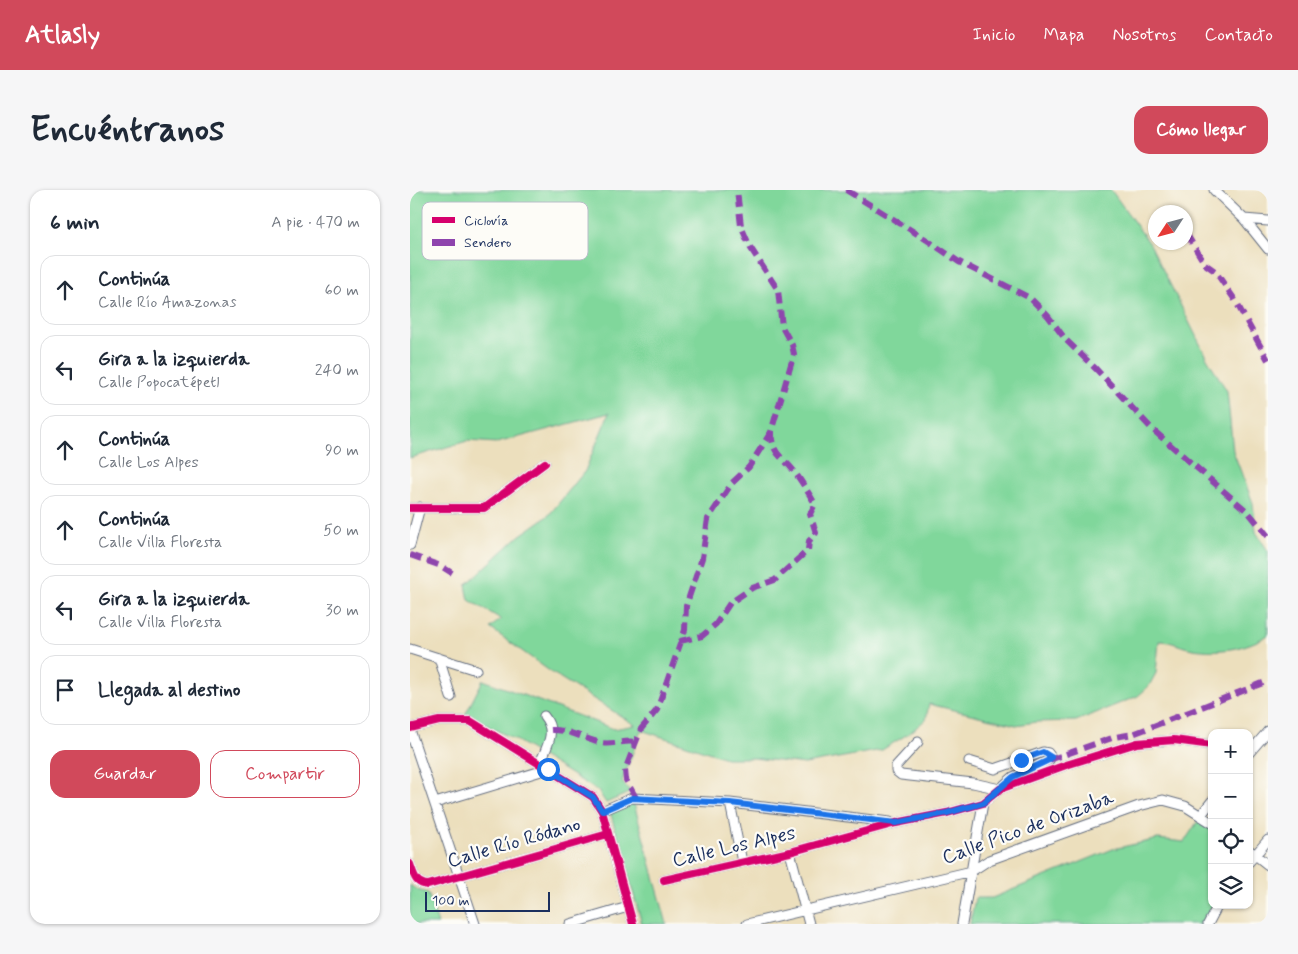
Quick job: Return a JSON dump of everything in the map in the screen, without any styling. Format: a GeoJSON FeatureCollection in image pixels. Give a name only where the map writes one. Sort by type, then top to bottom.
{"type":"FeatureCollection","features":[{"type":"Feature","properties":{"kind":"street"},"geometry":{"type":"LineString","coordinates":[[1214,190],[1244,219],[1268,249]]}},
{"type":"Feature","properties":{"kind":"street"},"geometry":{"type":"LineString","coordinates":[[1244,219],[1268,221]]}},
{"type":"Feature","properties":{"kind":"street"},"geometry":{"type":"LineString","coordinates":[[410,508],[484,508],[545,464]]}},
{"type":"Feature","properties":{"kind":"street"},"geometry":{"type":"LineString","coordinates":[[410,545],[420,507]]}},
{"type":"Feature","properties":{"kind":"street"},"geometry":{"type":"LineString","coordinates":[[410,649],[476,670]]}},
{"type":"Feature","properties":{"kind":"street"},"geometry":{"type":"LineString","coordinates":[[439,658],[451,697]]}},
{"type":"Feature","properties":{"kind":"street"},"geometry":{"type":"LineString","coordinates":[[540,764],[552,733],[550,724],[544,716]]}},
{"type":"Feature","properties":{"kind":"street"},"geometry":{"type":"LineString","coordinates":[[475,924],[410,729],[439,720],[470,721],[593,797],[602,811],[633,924]]}},
{"type":"Feature","properties":{"kind":"street"},"geometry":{"type":"LineString","coordinates":[[1253,748],[1268,731]]}},
{"type":"Feature","properties":{"kind":"street","name":"Calle Los Alpes"},"geometry":{"type":"LineString","coordinates":[[664,880],[790,852],[896,823],[947,813],[983,803],[1000,789],[1066,765],[1137,743],[1174,740],[1208,744]]}},
{"type":"Feature","properties":{"kind":"street"},"geometry":{"type":"LineString","coordinates":[[918,742],[896,766],[896,771],[901,775],[974,783],[1000,789],[1013,777],[1049,760],[1051,757],[1043,752],[994,768],[968,761]]}},
{"type":"Feature","properties":{"kind":"street"},"geometry":{"type":"LineString","coordinates":[[434,803],[548,769]]}},
{"type":"Feature","properties":{"kind":"street"},"geometry":{"type":"LineString","coordinates":[[602,811],[632,798],[730,803],[896,823]]}},
{"type":"Feature","properties":{"kind":"street","name":"Calle Pico de Orizaba"},"geometry":{"type":"LineString","coordinates":[[747,924],[972,871],[990,860],[1139,806],[1163,800],[1185,806],[1208,820]]}},
{"type":"Feature","properties":{"kind":"street"},"geometry":{"type":"LineString","coordinates":[[730,803],[742,862]]}},
{"type":"Feature","properties":{"kind":"street"},"geometry":{"type":"LineString","coordinates":[[962,924],[983,803]]}},
{"type":"Feature","properties":{"kind":"street"},"geometry":{"type":"LineString","coordinates":[[1201,815],[1208,806]]}},
{"type":"Feature","properties":{"kind":"street","name":"Calle Río Ródano"},"geometry":{"type":"LineString","coordinates":[[410,864],[415,879],[421,884],[428,885],[608,834]]}},
{"type":"Feature","properties":{"kind":"street"},"geometry":{"type":"LineString","coordinates":[[1253,854],[1268,840]]}},
{"type":"Feature","properties":{"kind":"street"},"geometry":{"type":"LineString","coordinates":[[790,852],[809,924]]}},
{"type":"Feature","properties":{"kind":"street"},"geometry":{"type":"LineString","coordinates":[[1253,857],[1268,865]]}},
{"type":"Feature","properties":{"kind":"street"},"geometry":{"type":"LineString","coordinates":[[570,924],[628,906]]}},
{"type":"Feature","properties":{"kind":"street"},"geometry":{"type":"LineString","coordinates":[[1208,924],[1216,909]]}},
{"type":"Feature","properties":{"kind":"green space"},"geometry":{"type":"Polygon","coordinates":[[[410,190],[1111,190],[1148,241],[1148,250],[1153,250],[1207,358],[1227,391],[1233,451],[1253,503],[1256,532],[1268,551],[1268,635],[1251,644],[1222,650],[1193,649],[1159,641],[1156,673],[1149,686],[1138,696],[1076,721],[1036,722],[1016,725],[929,704],[926,719],[911,732],[882,750],[805,764],[753,758],[726,758],[641,730],[622,782],[631,792],[606,803],[598,791],[516,740],[465,715],[483,680],[614,729],[635,725],[551,672],[490,628],[501,619],[469,600],[466,585],[519,536],[549,515],[585,471],[609,413],[497,443],[467,441],[410,458],[410,190]]]}},
{"type":"Feature","properties":{"kind":"green space"},"geometry":{"type":"Polygon","coordinates":[[[633,800],[667,924],[642,924],[610,811],[633,800]]]}},
{"type":"Feature","properties":{"kind":"green space"},"geometry":{"type":"Polygon","coordinates":[[[1200,818],[1208,825],[1208,909],[1211,909],[1202,924],[970,924],[975,898],[992,898],[1113,849],[1158,839],[1184,842],[1200,818]]]}},
{"type":"Feature","properties":{"kind":"green space"},"geometry":{"type":"Polygon","coordinates":[[[410,885],[417,890],[428,893],[438,924],[410,924],[410,885]]]}},
{"type":"Feature","properties":{"kind":"marked path"},"geometry":{"type":"LineString","coordinates":[[636,798],[626,780],[625,770],[641,729],[657,710],[685,630],[686,606],[702,558],[708,519],[732,483],[749,467],[771,432],[794,354],[792,345],[782,327],[778,290],[750,247],[741,226],[737,190]]}},
{"type":"Feature","properties":{"kind":"marked path"},"geometry":{"type":"LineString","coordinates":[[846,190],[959,262],[1030,298],[1048,316],[1066,340],[1152,429],[1249,513],[1268,536]]}},
{"type":"Feature","properties":{"kind":"marked path"},"geometry":{"type":"LineString","coordinates":[[1193,244],[1205,264],[1215,271],[1235,300],[1268,360]]}},
{"type":"Feature","properties":{"kind":"marked path"},"geometry":{"type":"LineString","coordinates":[[680,641],[702,636],[716,624],[730,603],[752,588],[775,580],[808,550],[809,541],[816,533],[810,514],[815,504],[794,471],[776,451],[771,432]]}},
{"type":"Feature","properties":{"kind":"marked path"},"geometry":{"type":"LineString","coordinates":[[410,555],[441,566],[452,573]]}},
{"type":"Feature","properties":{"kind":"marked path"},"geometry":{"type":"LineString","coordinates":[[1049,760],[1115,737],[1133,734],[1268,681]]}},
{"type":"Feature","properties":{"kind":"marked path"},"geometry":{"type":"LineString","coordinates":[[551,730],[569,732],[602,743],[636,742]]}},
{"type":"Feature","properties":{"kind":"cycle path"},"geometry":{"type":"LineString","coordinates":[[410,508],[484,508],[545,463]]}},
{"type":"Feature","properties":{"kind":"cycle path"},"geometry":{"type":"LineString","coordinates":[[410,728],[439,721],[470,721],[593,797],[602,811],[633,924]]}},
{"type":"Feature","properties":{"kind":"cycle path"},"geometry":{"type":"LineString","coordinates":[[664,880],[790,852],[896,823],[947,813],[983,803],[1000,789],[1066,765],[1137,743],[1174,740],[1208,744]]}},
{"type":"Feature","properties":{"kind":"cycle path"},"geometry":{"type":"LineString","coordinates":[[410,864],[418,881],[428,885],[608,834]]}},
{"type":"Feature","properties":{"kind":"route"},"geometry":{"type":"LineString","coordinates":[[548,769],[593,797],[602,811],[632,798],[730,803],[896,823],[947,813],[983,803],[1013,777],[1038,766],[1051,757],[1048,753],[1043,752],[1021,760]]}}]}
